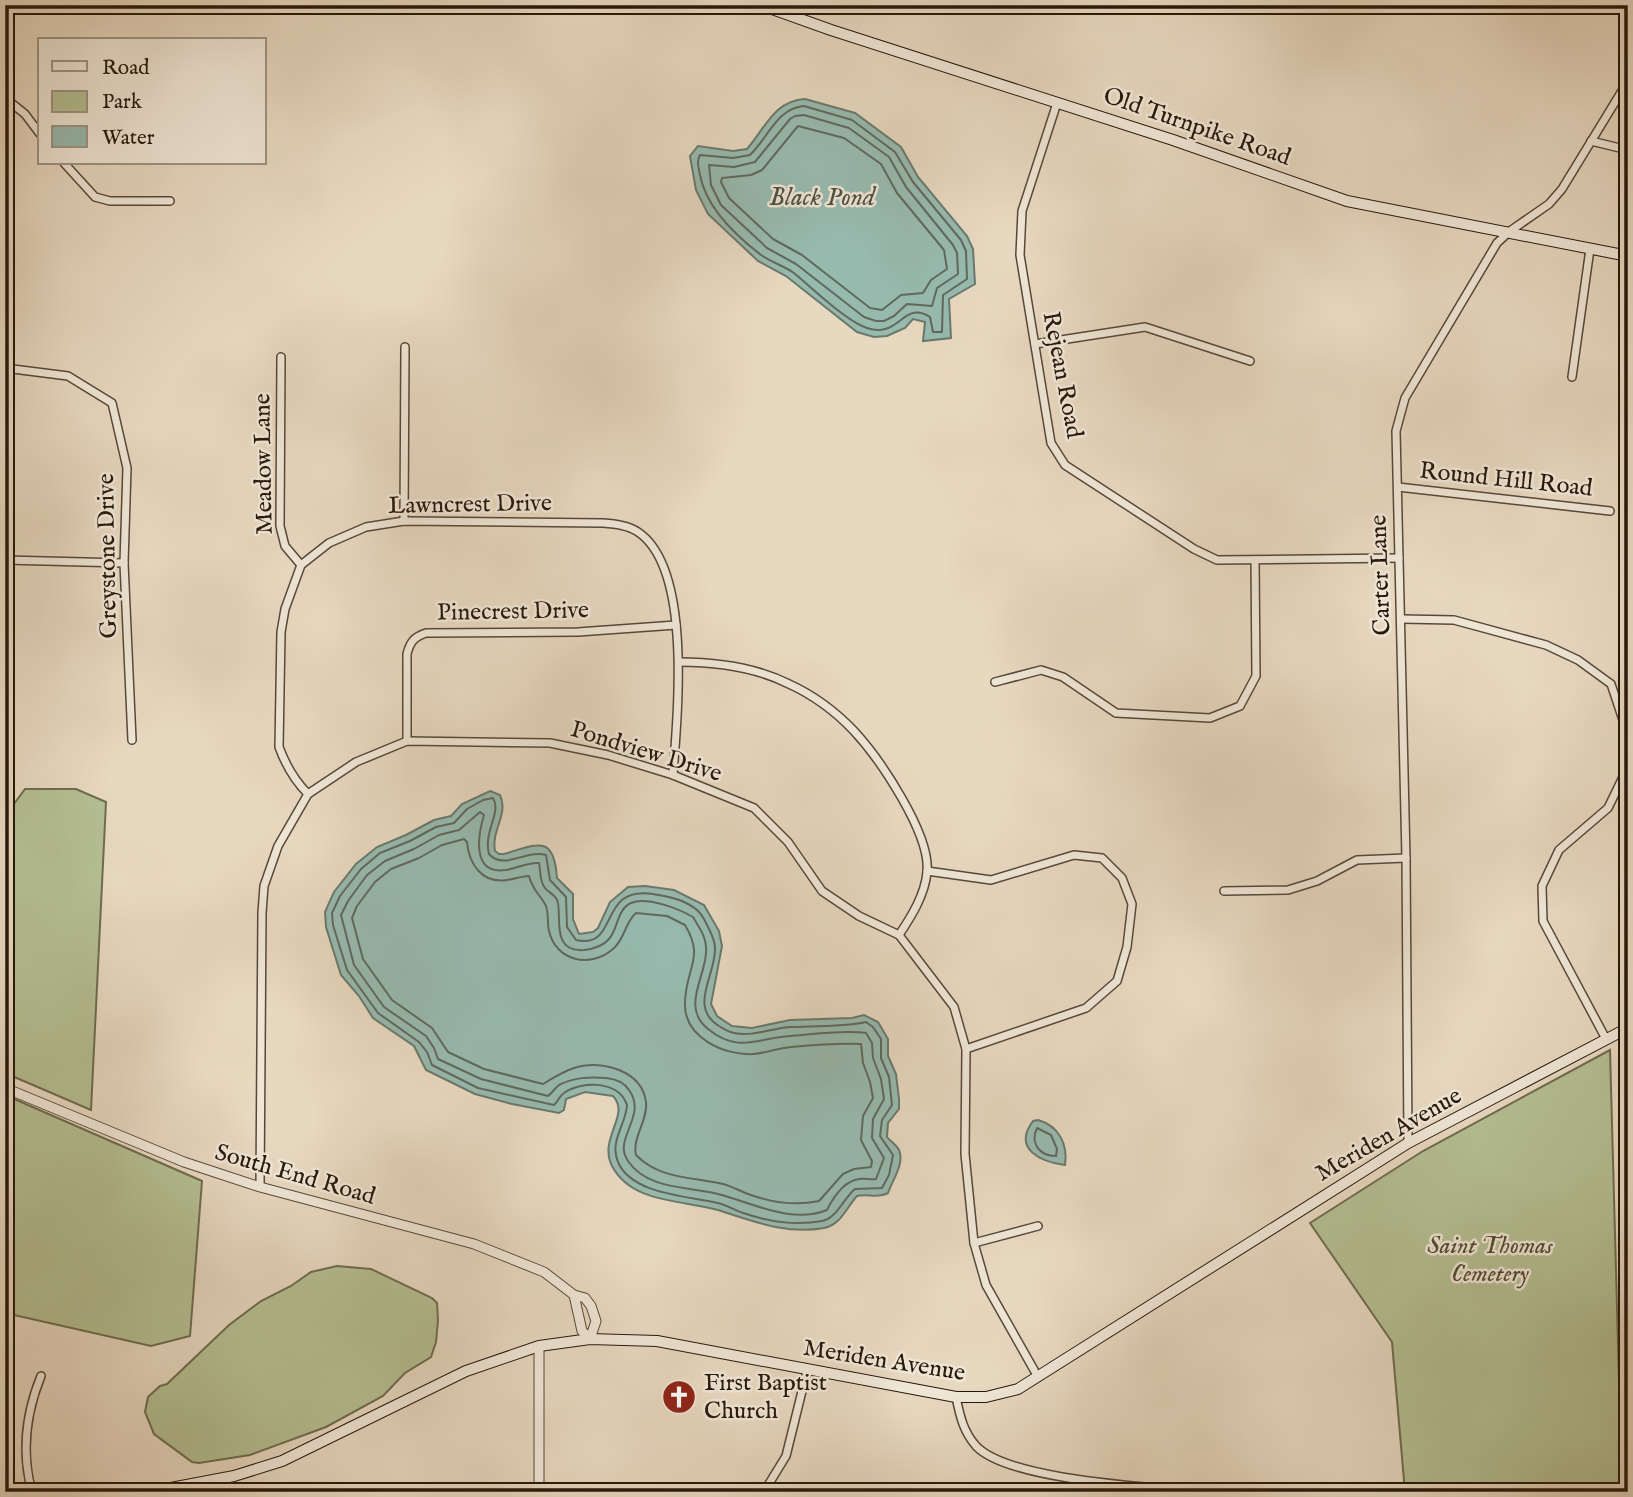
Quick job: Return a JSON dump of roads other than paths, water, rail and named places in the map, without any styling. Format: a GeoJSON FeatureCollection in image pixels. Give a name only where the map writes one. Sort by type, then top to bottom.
{"type":"FeatureCollection","features":[{"type":"Feature","properties":{"kind":"main road","name":"Old Turnpike Road"},"geometry":{"type":"LineString","coordinates":[[761,5],[1173,140],[1347,201],[1628,256]]}},
{"type":"Feature","properties":{"kind":"main road","name":"Meriden Avenue"},"geometry":{"type":"LineString","coordinates":[[150,1492],[234,1476],[282,1461],[466,1371],[539,1346],[590,1339],[657,1342],[956,1397],[986,1397],[1018,1389],[1408,1143],[1628,1028]]}},
{"type":"Feature","properties":{"kind":"street","name":"Carter Lane"},"geometry":{"type":"LineString","coordinates":[[1408,1143],[1402,619],[1396,432],[1405,398],[1497,243],[1549,204],[1562,189],[1628,82]]}},
{"type":"Feature","properties":{"kind":"street"},"geometry":{"type":"LineString","coordinates":[[5,98],[25,114],[38,131]]}},
{"type":"Feature","properties":{"kind":"street","name":"Rejean Road"},"geometry":{"type":"LineString","coordinates":[[1057,103],[1022,211],[1020,255],[1051,443],[1065,465],[1194,549],[1217,560],[1399,558]]}},
{"type":"Feature","properties":{"kind":"street"},"geometry":{"type":"LineString","coordinates":[[1591,141],[1628,150]]}},
{"type":"Feature","properties":{"kind":"street"},"geometry":{"type":"LineString","coordinates":[[65,164],[95,197],[110,201],[170,201]]}},
{"type":"Feature","properties":{"kind":"street"},"geometry":{"type":"LineString","coordinates":[[1572,377],[1590,249]]}},
{"type":"Feature","properties":{"kind":"street"},"geometry":{"type":"LineString","coordinates":[[1035,344],[1145,327],[1250,361]]}},
{"type":"Feature","properties":{"kind":"street"},"geometry":{"type":"LineString","coordinates":[[404,521],[405,347]]}},
{"type":"Feature","properties":{"kind":"street","name":"Meadow Lane"},"geometry":{"type":"LineString","coordinates":[[281,357],[280,526],[285,547],[302,565]]}},
{"type":"Feature","properties":{"kind":"street","name":"Greystone Drive"},"geometry":{"type":"LineString","coordinates":[[5,368],[68,376],[112,403],[127,468],[124,563],[132,740]]}},
{"type":"Feature","properties":{"kind":"street","name":"Round Hill Road"},"geometry":{"type":"LineString","coordinates":[[1398,487],[1611,511]]}},
{"type":"Feature","properties":{"kind":"street","name":"Lawncrest Drive"},"geometry":{"type":"LineString","coordinates":[[302,565],[329,544],[366,527],[404,521],[602,523],[637,531],[656,552],[671,592],[676,625],[680,662],[673,775]]}},
{"type":"Feature","properties":{"kind":"street"},"geometry":{"type":"LineString","coordinates":[[5,560],[124,563]]}},
{"type":"Feature","properties":{"kind":"street"},"geometry":{"type":"LineString","coordinates":[[995,682],[1041,670],[1063,677],[1116,713],[1210,718],[1240,706],[1256,677],[1255,560]]}},
{"type":"Feature","properties":{"kind":"street"},"geometry":{"type":"LineString","coordinates":[[302,565],[285,609],[281,632],[279,747],[285,764],[308,794]]}},
{"type":"Feature","properties":{"kind":"street"},"geometry":{"type":"LineString","coordinates":[[1402,619],[1454,620],[1546,645],[1578,660],[1611,684],[1626,729],[1624,775],[1608,808],[1559,850],[1542,886],[1543,921],[1606,1039]]}},
{"type":"Feature","properties":{"kind":"street","name":"Pinecrest Drive"},"geometry":{"type":"LineString","coordinates":[[407,741],[407,654],[410,643],[418,636],[426,633],[578,632],[676,625]]}},
{"type":"Feature","properties":{"kind":"street"},"geometry":{"type":"LineString","coordinates":[[680,662],[720,664],[752,670],[788,683],[820,701],[854,731],[893,784],[920,831],[928,871],[915,911],[899,935]]}},
{"type":"Feature","properties":{"kind":"street","name":"Pondview Drive"},"geometry":{"type":"LineString","coordinates":[[260,1187],[264,886],[278,846],[308,794],[356,762],[407,741],[551,743],[608,755],[673,775],[754,808],[788,842],[822,891],[859,916],[899,935],[954,1007],[966,1049],[965,1154],[974,1243],[986,1285],[1038,1377]]}},
{"type":"Feature","properties":{"kind":"street"},"geometry":{"type":"LineString","coordinates":[[928,871],[991,880],[1074,855],[1102,859],[1122,878],[1132,904],[1127,947],[1117,981],[1086,1008],[966,1049]]}},
{"type":"Feature","properties":{"kind":"street"},"geometry":{"type":"LineString","coordinates":[[1224,891],[1288,890],[1317,881],[1357,860],[1406,858]]}},
{"type":"Feature","properties":{"kind":"street","name":"South End Road"},"geometry":{"type":"LineString","coordinates":[[5,1088],[184,1162],[260,1187],[474,1244],[544,1272],[585,1298],[595,1314],[595,1329],[590,1339]]}},
{"type":"Feature","properties":{"kind":"street"},"geometry":{"type":"LineString","coordinates":[[974,1243],[1038,1226]]}},
{"type":"Feature","properties":{"kind":"street"},"geometry":{"type":"LineString","coordinates":[[575,1294],[582,1331],[590,1339]]}},
{"type":"Feature","properties":{"kind":"street"},"geometry":{"type":"LineString","coordinates":[[539,1346],[539,1492]]}},
{"type":"Feature","properties":{"kind":"street"},"geometry":{"type":"LineString","coordinates":[[764,1492],[786,1456],[807,1371]]}},
{"type":"Feature","properties":{"kind":"street"},"geometry":{"type":"LineString","coordinates":[[32,1492],[26,1461],[27,1429],[33,1397],[41,1376]]}},
{"type":"Feature","properties":{"kind":"street"},"geometry":{"type":"LineString","coordinates":[[956,1397],[962,1426],[977,1447],[1005,1463],[1059,1477],[1204,1492]]}},
{"type":"Feature","properties":{"kind":"water","name":"Black Pond"},"geometry":{"type":"Polygon","coordinates":[[[805,99],[855,113],[901,147],[918,177],[967,236],[973,249],[975,284],[949,299],[951,338],[923,341],[925,322],[913,319],[905,328],[887,336],[874,337],[857,332],[786,276],[758,261],[708,214],[696,190],[690,156],[698,146],[733,151],[747,149],[778,110],[794,101],[805,99]]]}},
{"type":"Feature","properties":{"kind":"water"},"geometry":{"type":"Polygon","coordinates":[[[490,791],[500,795],[502,802],[494,843],[495,851],[504,854],[526,847],[548,848],[555,864],[557,878],[573,894],[573,919],[579,934],[593,932],[598,928],[610,902],[628,887],[645,886],[674,890],[704,905],[719,931],[722,946],[711,1004],[717,1016],[732,1026],[752,1028],[790,1020],[852,1018],[864,1015],[878,1022],[888,1039],[888,1056],[896,1074],[899,1099],[899,1109],[888,1123],[887,1137],[899,1150],[900,1161],[888,1193],[880,1196],[857,1196],[835,1223],[810,1230],[770,1226],[718,1210],[645,1194],[632,1188],[612,1166],[609,1146],[618,1111],[618,1103],[613,1096],[585,1092],[566,1099],[564,1110],[559,1113],[475,1094],[426,1070],[414,1046],[373,1018],[341,975],[326,927],[325,912],[334,892],[356,864],[377,847],[434,820],[451,816],[462,804],[490,791]]]}},
{"type":"Feature","properties":{"kind":"water"},"geometry":{"type":"Polygon","coordinates":[[[1038,1120],[1057,1131],[1065,1150],[1065,1165],[1039,1157],[1028,1146],[1027,1131],[1033,1121],[1038,1120]]]}},
{"type":"Feature","properties":{"kind":"place","name":"First Baptist Church"},"geometry":{"type":"Point","coordinates":[679,1397]}},
{"type":"Feature","properties":{"kind":"park label","name":"Saint Thomas Cemetery"},"geometry":{"type":"Point","coordinates":[1490,1260]}}]}
